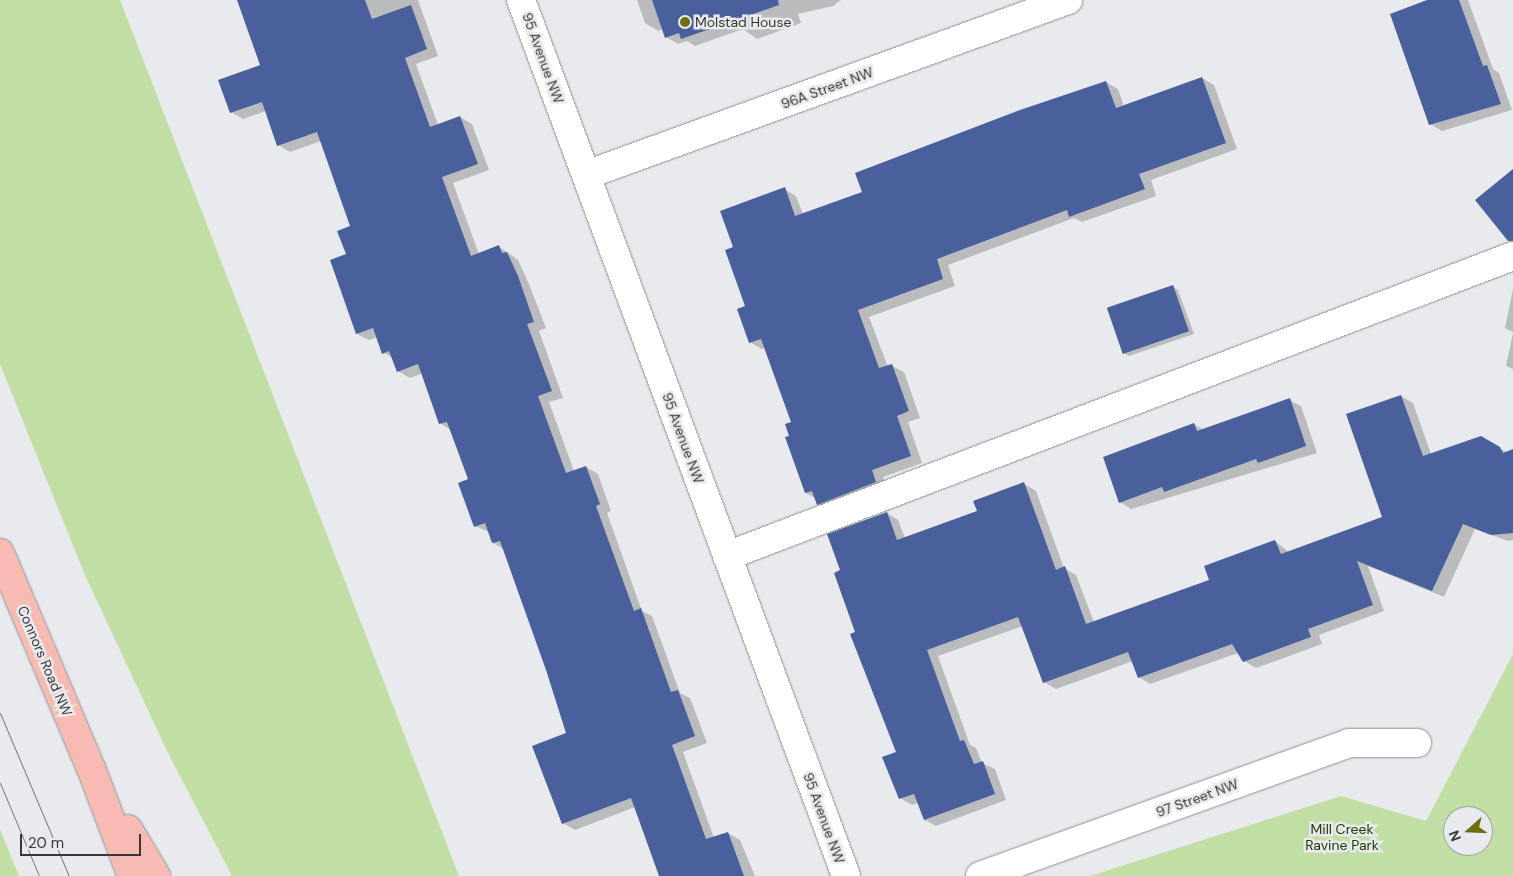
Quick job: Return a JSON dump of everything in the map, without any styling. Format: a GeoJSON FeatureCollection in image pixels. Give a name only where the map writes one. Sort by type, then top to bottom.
{"type":"FeatureCollection","features":[{"type":"Feature","properties":{"kind":"main road","name":"Connors Road NW"},"geometry":{"type":"LineString","coordinates":[[0,553],[91,768],[132,876]]}},
{"type":"Feature","properties":{"kind":"main road","name":"Connors Road NW"},"geometry":{"type":"LineString","coordinates":[[91,768],[156,876]]}},
{"type":"Feature","properties":{"kind":"street","name":"95 Avenue NW"},"geometry":{"type":"LineString","coordinates":[[522,0],[846,876]]}},
{"type":"Feature","properties":{"kind":"street","name":"96A Street NW"},"geometry":{"type":"LineString","coordinates":[[586,175],[1068,0]]}},
{"type":"Feature","properties":{"kind":"street"},"geometry":{"type":"LineString","coordinates":[[727,556],[1513,256]]}},
{"type":"Feature","properties":{"kind":"street","name":"97 Street NW"},"geometry":{"type":"LineString","coordinates":[[980,876],[1348,743],[1417,743]]}},
{"type":"Feature","properties":{"kind":"green space"},"geometry":{"type":"Polygon","coordinates":[[[0,0],[120,0],[459,876],[232,876],[167,751],[84,573],[0,364],[0,0]]]}},
{"type":"Feature","properties":{"kind":"green space","name":"Mill Creek Ravine Park"},"geometry":{"type":"Polygon","coordinates":[[[1513,654],[1513,876],[1090,876],[1341,796],[1426,821],[1513,654]]]}},
{"type":"Feature","properties":{"kind":"green space"},"geometry":{"type":"Polygon","coordinates":[[[0,829],[19,876],[0,876],[0,829]]]}},
{"type":"Feature","properties":{"kind":"building"},"geometry":{"type":"Polygon","coordinates":[[[237,0],[365,0],[372,19],[411,5],[427,49],[405,58],[430,127],[460,116],[478,164],[442,177],[471,256],[499,245],[502,253],[507,252],[518,276],[534,322],[527,324],[552,391],[538,396],[566,473],[586,466],[600,504],[596,506],[634,611],[641,608],[671,692],[678,690],[695,736],[672,745],[706,839],[728,832],[744,876],[659,876],[631,798],[562,824],[532,746],[566,733],[546,670],[500,541],[492,543],[485,523],[474,527],[458,483],[468,479],[447,422],[439,424],[418,364],[397,372],[389,351],[382,354],[373,328],[356,334],[330,260],[346,254],[337,231],[350,226],[317,132],[277,146],[262,102],[230,113],[218,80],[260,65],[237,0]]]}},
{"type":"Feature","properties":{"kind":"building","name":"Molstad House"},"geometry":{"type":"Polygon","coordinates":[[[652,0],[778,0],[779,5],[681,39],[679,33],[665,38],[652,0]]]}},
{"type":"Feature","properties":{"kind":"building"},"geometry":{"type":"Polygon","coordinates":[[[1427,0],[1459,0],[1483,66],[1487,65],[1501,104],[1429,125],[1390,14],[1427,0]]]}},
{"type":"Feature","properties":{"kind":"building"},"geometry":{"type":"Polygon","coordinates":[[[1202,77],[1226,143],[1139,174],[1145,189],[1069,217],[1067,210],[937,259],[943,279],[858,310],[879,368],[892,364],[909,411],[897,416],[911,456],[872,470],[876,482],[817,505],[812,491],[805,493],[785,437],[789,436],[785,424],[791,422],[761,339],[749,343],[737,309],[745,306],[725,250],[733,247],[720,211],[785,187],[795,216],[862,192],[855,173],[1020,110],[1106,81],[1116,108],[1202,77]]]}},
{"type":"Feature","properties":{"kind":"building"},"geometry":{"type":"Polygon","coordinates":[[[1513,169],[1513,241],[1508,241],[1475,200],[1513,169]]]}},
{"type":"Feature","properties":{"kind":"building"},"geometry":{"type":"Polygon","coordinates":[[[1173,285],[1189,331],[1123,354],[1107,308],[1173,285]]]}},
{"type":"Feature","properties":{"kind":"building"},"geometry":{"type":"Polygon","coordinates":[[[1401,395],[1423,456],[1481,436],[1500,447],[1503,453],[1513,449],[1513,533],[1491,535],[1463,524],[1432,591],[1357,561],[1373,605],[1308,629],[1311,637],[1243,662],[1232,644],[1138,678],[1128,652],[1043,683],[1018,617],[927,650],[960,741],[964,740],[974,764],[983,761],[995,794],[924,820],[914,794],[899,799],[882,757],[896,752],[850,634],[855,632],[834,573],[840,570],[827,534],[887,512],[897,540],[977,511],[973,501],[1024,482],[1056,570],[1065,566],[1086,624],[1209,580],[1204,566],[1275,540],[1281,554],[1382,517],[1346,414],[1401,395]]]}},
{"type":"Feature","properties":{"kind":"building"},"geometry":{"type":"Polygon","coordinates":[[[1290,398],[1306,446],[1258,463],[1256,459],[1164,492],[1162,487],[1119,503],[1103,457],[1194,423],[1197,431],[1290,398]]]}},
{"type":"Feature","properties":{"kind":"tram line"},"geometry":{"type":"LineString","coordinates":[[0,713],[69,876]]}},
{"type":"Feature","properties":{"kind":"tram line"},"geometry":{"type":"LineString","coordinates":[[0,783],[39,876]]}},
{"type":"Feature","properties":{"kind":"place","name":"Molstad House"},"geometry":{"type":"Point","coordinates":[685,22]}}]}
